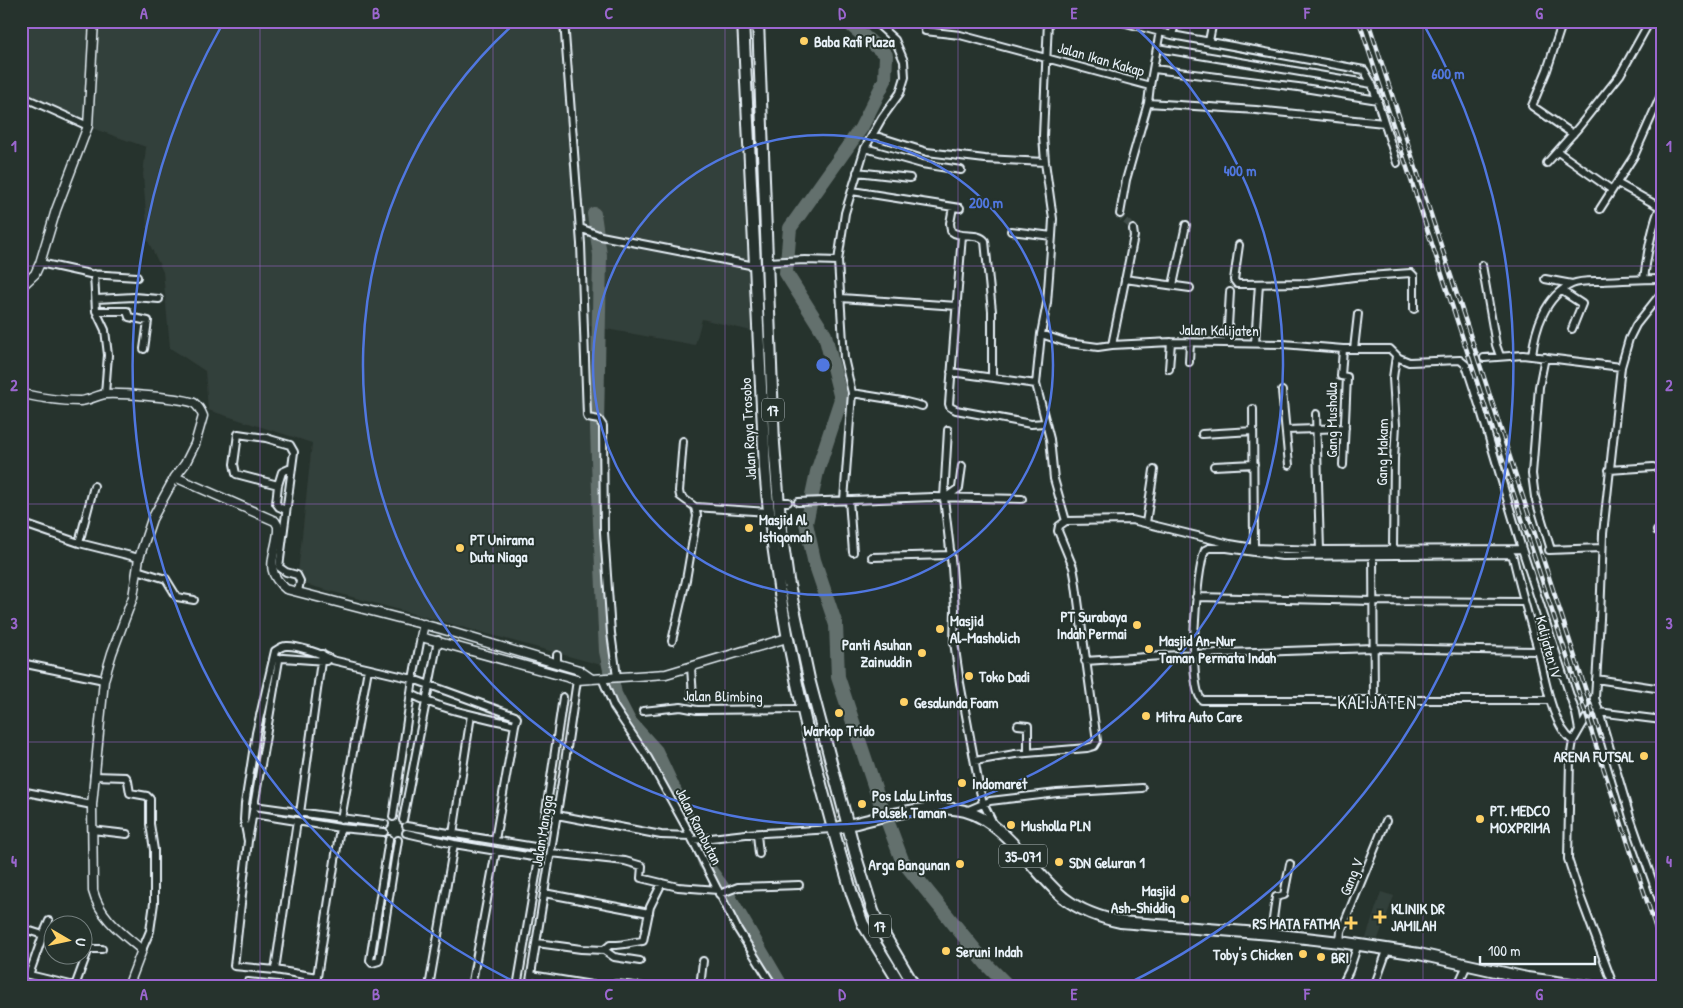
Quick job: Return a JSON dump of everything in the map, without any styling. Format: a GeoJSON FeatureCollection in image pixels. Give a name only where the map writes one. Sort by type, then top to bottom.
{"type":"FeatureCollection","features":[{"type":"Feature","properties":{"kind":"main road","name":"Jalan Raya Trosobo"},"geometry":{"type":"LineString","coordinates":[[743,21],[768,512],[774,564],[787,638],[802,709],[834,829]]}},
{"type":"Feature","properties":{"kind":"main road","name":"Jalan Raya Trosobo"},"geometry":{"type":"LineString","coordinates":[[758,21],[772,262],[784,557],[797,630],[848,826]]}},
{"type":"Feature","properties":{"kind":"main road"},"geometry":{"type":"LineString","coordinates":[[744,55],[755,57],[760,54]]}},
{"type":"Feature","properties":{"kind":"main road"},"geometry":{"type":"LineString","coordinates":[[744,68],[756,65],[760,67]]}},
{"type":"Feature","properties":{"kind":"main road","name":"35-071"},"geometry":{"type":"LineString","coordinates":[[834,829],[897,814],[942,809],[966,811],[995,827],[1064,897],[1087,912],[1120,922],[1271,934],[1388,948],[1527,978],[1593,987]]}},
{"type":"Feature","properties":{"kind":"main road","name":"17"},"geometry":{"type":"LineString","coordinates":[[848,826],[873,911],[882,931],[915,987]]}},
{"type":"Feature","properties":{"kind":"main road","name":"17"},"geometry":{"type":"LineString","coordinates":[[834,829],[863,924],[902,987]]}},
{"type":"Feature","properties":{"kind":"street"},"geometry":{"type":"LineString","coordinates":[[21,287],[34,274],[40,262],[56,210],[88,126],[94,21]]}},
{"type":"Feature","properties":{"kind":"street"},"geometry":{"type":"LineString","coordinates":[[564,21],[580,228],[601,236],[754,266]]}},
{"type":"Feature","properties":{"kind":"street"},"geometry":{"type":"LineString","coordinates":[[853,552],[847,500],[851,396],[844,358],[838,261],[845,213],[865,148],[882,118],[900,93],[905,77],[904,61],[895,40],[874,21]]}},
{"type":"Feature","properties":{"kind":"street","name":"Jalan Ikan Kakap"},"geometry":{"type":"LineString","coordinates":[[924,21],[925,31],[960,35],[1046,56],[1150,86]]}},
{"type":"Feature","properties":{"kind":"street"},"geometry":{"type":"LineString","coordinates":[[1048,21],[1043,136],[1053,219],[1047,303],[1041,334],[1036,384],[1050,438],[1054,479],[1066,521]]}},
{"type":"Feature","properties":{"kind":"street"},"geometry":{"type":"LineString","coordinates":[[1118,21],[1138,23],[1172,35],[1364,70],[1378,100],[1397,163]]}},
{"type":"Feature","properties":{"kind":"street"},"geometry":{"type":"LineString","coordinates":[[1172,35],[1176,21]]}},
{"type":"Feature","properties":{"kind":"street"},"geometry":{"type":"LineString","coordinates":[[1209,41],[1213,21]]}},
{"type":"Feature","properties":{"kind":"street"},"geometry":{"type":"LineString","coordinates":[[1564,21],[1532,106],[1573,134]]}},
{"type":"Feature","properties":{"kind":"street"},"geometry":{"type":"LineString","coordinates":[[1548,164],[1620,76],[1650,21]]}},
{"type":"Feature","properties":{"kind":"street"},"geometry":{"type":"LineString","coordinates":[[1120,214],[1126,180],[1148,103],[1160,31]]}},
{"type":"Feature","properties":{"kind":"street"},"geometry":{"type":"LineString","coordinates":[[1158,48],[1372,84]]}},
{"type":"Feature","properties":{"kind":"street"},"geometry":{"type":"LineString","coordinates":[[1154,69],[1298,87],[1378,100]]}},
{"type":"Feature","properties":{"kind":"street"},"geometry":{"type":"LineString","coordinates":[[1600,209],[1634,156],[1662,93]]}},
{"type":"Feature","properties":{"kind":"street"},"geometry":{"type":"LineString","coordinates":[[21,96],[88,126]]}},
{"type":"Feature","properties":{"kind":"street"},"geometry":{"type":"LineString","coordinates":[[1148,103],[1256,110],[1384,123]]}},
{"type":"Feature","properties":{"kind":"street"},"geometry":{"type":"LineString","coordinates":[[873,134],[928,152],[985,159],[1045,162]]}},
{"type":"Feature","properties":{"kind":"street"},"geometry":{"type":"LineString","coordinates":[[865,148],[922,164],[960,170]]}},
{"type":"Feature","properties":{"kind":"street"},"geometry":{"type":"LineString","coordinates":[[1558,152],[1612,190]]}},
{"type":"Feature","properties":{"kind":"street"},"geometry":{"type":"LineString","coordinates":[[857,172],[910,178]]}},
{"type":"Feature","properties":{"kind":"street"},"geometry":{"type":"LineString","coordinates":[[1617,183],[1661,206],[1645,266],[1644,279]]}},
{"type":"Feature","properties":{"kind":"street"},"geometry":{"type":"LineString","coordinates":[[852,191],[957,208],[950,229],[953,233],[980,237],[985,242],[992,311],[992,377]]}},
{"type":"Feature","properties":{"kind":"street"},"geometry":{"type":"LineString","coordinates":[[1174,285],[1186,225]]}},
{"type":"Feature","properties":{"kind":"street","name":"Jalan Rambutan"},"geometry":{"type":"LineString","coordinates":[[580,228],[587,416],[599,420],[603,426],[604,532],[614,707],[648,758],[695,839],[722,891],[737,928],[773,985]]}},
{"type":"Feature","properties":{"kind":"street"},"geometry":{"type":"LineString","coordinates":[[1112,345],[1134,236],[1133,229]]}},
{"type":"Feature","properties":{"kind":"street"},"geometry":{"type":"LineString","coordinates":[[1011,231],[1052,236]]}},
{"type":"Feature","properties":{"kind":"street"},"geometry":{"type":"LineString","coordinates":[[962,235],[949,404],[953,409],[1046,426]]}},
{"type":"Feature","properties":{"kind":"street"},"geometry":{"type":"LineString","coordinates":[[1239,245],[1235,282],[1237,284],[1307,283],[1411,273],[1414,276],[1414,309]]}},
{"type":"Feature","properties":{"kind":"street"},"geometry":{"type":"LineString","coordinates":[[772,262],[838,261]]}},
{"type":"Feature","properties":{"kind":"street"},"geometry":{"type":"LineString","coordinates":[[40,262],[94,274],[137,277]]}},
{"type":"Feature","properties":{"kind":"street"},"geometry":{"type":"LineString","coordinates":[[1482,265],[1498,350]]}},
{"type":"Feature","properties":{"kind":"street"},"geometry":{"type":"LineString","coordinates":[[94,274],[96,311],[105,330],[108,355],[105,394]]}},
{"type":"Feature","properties":{"kind":"street"},"geometry":{"type":"LineString","coordinates":[[1125,279],[1190,288]]}},
{"type":"Feature","properties":{"kind":"street"},"geometry":{"type":"LineString","coordinates":[[1545,279],[1572,284],[1644,279],[1661,285],[1636,325],[1621,364],[1602,548],[1594,698],[1630,816],[1662,908]]}},
{"type":"Feature","properties":{"kind":"street"},"geometry":{"type":"LineString","coordinates":[[1255,344],[1259,284]]}},
{"type":"Feature","properties":{"kind":"street"},"geometry":{"type":"LineString","coordinates":[[1572,284],[1565,293],[1547,307],[1542,316],[1534,344],[1538,355],[1538,387],[1532,474],[1535,497],[1550,550],[1602,548]]}},
{"type":"Feature","properties":{"kind":"street"},"geometry":{"type":"LineString","coordinates":[[1226,343],[1230,292]]}},
{"type":"Feature","properties":{"kind":"street"},"geometry":{"type":"LineString","coordinates":[[1565,293],[1582,304],[1572,329]]}},
{"type":"Feature","properties":{"kind":"street"},"geometry":{"type":"LineString","coordinates":[[841,298],[957,306]]}},
{"type":"Feature","properties":{"kind":"street"},"geometry":{"type":"LineString","coordinates":[[96,299],[159,299]]}},
{"type":"Feature","properties":{"kind":"street"},"geometry":{"type":"LineString","coordinates":[[96,311],[127,311],[130,318],[148,321],[144,349]]}},
{"type":"Feature","properties":{"kind":"street"},"geometry":{"type":"LineString","coordinates":[[1354,349],[1358,314]]}},
{"type":"Feature","properties":{"kind":"street","name":"Jalan Kalijaten"},"geometry":{"type":"LineString","coordinates":[[1041,334],[1068,343],[1098,348],[1112,345],[1171,342],[1283,344],[1343,349],[1390,349],[1396,356],[1409,362],[1460,360],[1466,365],[1484,420],[1522,549],[1576,714],[1579,730]]}},
{"type":"Feature","properties":{"kind":"street"},"geometry":{"type":"LineString","coordinates":[[1169,369],[1171,342]]}},
{"type":"Feature","properties":{"kind":"street"},"geometry":{"type":"LineString","coordinates":[[1189,362],[1190,343]]}},
{"type":"Feature","properties":{"kind":"street","name":"Gang Musholla"},"geometry":{"type":"LineString","coordinates":[[1343,349],[1340,376],[1347,377],[1344,465]]}},
{"type":"Feature","properties":{"kind":"street"},"geometry":{"type":"LineString","coordinates":[[1484,358],[1498,350],[1587,364],[1621,364]]}},
{"type":"Feature","properties":{"kind":"street","name":"Gang Makam"},"geometry":{"type":"LineString","coordinates":[[1393,549],[1396,425],[1393,378],[1396,356]]}},
{"type":"Feature","properties":{"kind":"street"},"geometry":{"type":"LineString","coordinates":[[951,372],[1036,384]]}},
{"type":"Feature","properties":{"kind":"street"},"geometry":{"type":"LineString","coordinates":[[1282,391],[1289,465]]}},
{"type":"Feature","properties":{"kind":"street"},"geometry":{"type":"LineString","coordinates":[[22,394],[36,398],[83,401],[105,394],[121,394],[188,402],[198,407],[203,416],[195,444],[152,519],[137,570],[133,597],[104,680],[92,805],[93,891],[96,902],[105,917],[116,929],[142,950]]}},
{"type":"Feature","properties":{"kind":"street"},"geometry":{"type":"LineString","coordinates":[[851,396],[902,400],[922,406]]}},
{"type":"Feature","properties":{"kind":"street"},"geometry":{"type":"LineString","coordinates":[[1253,409],[1254,548]]}},
{"type":"Feature","properties":{"kind":"street"},"geometry":{"type":"LineString","coordinates":[[1316,414],[1320,550]]}},
{"type":"Feature","properties":{"kind":"street"},"geometry":{"type":"LineString","coordinates":[[1286,430],[1345,428]]}},
{"type":"Feature","properties":{"kind":"street"},"geometry":{"type":"LineString","coordinates":[[948,430],[945,498],[955,609],[954,642],[983,803],[995,827]]}},
{"type":"Feature","properties":{"kind":"street"},"geometry":{"type":"LineString","coordinates":[[1202,434],[1253,431]]}},
{"type":"Feature","properties":{"kind":"street"},"geometry":{"type":"LineString","coordinates":[[278,485],[236,474],[234,464],[238,434],[266,438],[290,445],[294,452],[279,567],[286,572],[297,575],[300,581],[298,592]]}},
{"type":"Feature","properties":{"kind":"street"},"geometry":{"type":"LineString","coordinates":[[683,441],[680,496],[695,507],[768,512]]}},
{"type":"Feature","properties":{"kind":"street"},"geometry":{"type":"LineString","coordinates":[[1214,466],[1254,464]]}},
{"type":"Feature","properties":{"kind":"street"},"geometry":{"type":"LineString","coordinates":[[945,498],[959,488],[962,466]]}},
{"type":"Feature","properties":{"kind":"street"},"geometry":{"type":"LineString","coordinates":[[1609,470],[1653,467]]}},
{"type":"Feature","properties":{"kind":"street"},"geometry":{"type":"LineString","coordinates":[[286,510],[281,509],[276,503],[278,485],[282,472],[291,468]]}},
{"type":"Feature","properties":{"kind":"street"},"geometry":{"type":"LineString","coordinates":[[1146,523],[1154,470]]}},
{"type":"Feature","properties":{"kind":"street"},"geometry":{"type":"LineString","coordinates":[[175,477],[275,521],[278,531],[272,560],[273,575],[286,589],[557,659],[592,678]]}},
{"type":"Feature","properties":{"kind":"street"},"geometry":{"type":"LineString","coordinates":[[79,544],[94,486]]}},
{"type":"Feature","properties":{"kind":"street"},"geometry":{"type":"LineString","coordinates":[[800,502],[945,498],[1022,499]]}},
{"type":"Feature","properties":{"kind":"street"},"geometry":{"type":"LineString","coordinates":[[672,641],[686,580],[697,516],[695,507]]}},
{"type":"Feature","properties":{"kind":"street"},"geometry":{"type":"LineString","coordinates":[[975,761],[1028,752],[1087,748],[1095,745],[1097,736],[1085,661],[1075,578],[1058,532],[1059,526],[1066,521],[1126,520],[1254,548],[1320,550],[1522,549]]}},
{"type":"Feature","properties":{"kind":"street"},"geometry":{"type":"LineString","coordinates":[[21,522],[79,544],[140,558]]}},
{"type":"Feature","properties":{"kind":"street"},"geometry":{"type":"LineString","coordinates":[[1374,701],[1372,556],[1274,556],[1227,548],[1209,548],[1205,550],[1196,597],[1194,654],[1198,694],[1202,700],[1374,701],[1550,700]]}},
{"type":"Feature","properties":{"kind":"street","name":"Kalijaten IV"},"geometry":{"type":"LineString","coordinates":[[1372,556],[1511,554],[1550,700],[1562,730],[1573,741]]}},
{"type":"Feature","properties":{"kind":"street"},"geometry":{"type":"LineString","coordinates":[[872,557],[950,555]]}},
{"type":"Feature","properties":{"kind":"street"},"geometry":{"type":"LineString","coordinates":[[137,570],[166,579],[177,597],[194,600]]}},
{"type":"Feature","properties":{"kind":"street"},"geometry":{"type":"LineString","coordinates":[[1196,597],[1523,602]]}},
{"type":"Feature","properties":{"kind":"street"},"geometry":{"type":"LineString","coordinates":[[392,818],[413,679],[424,624]]}},
{"type":"Feature","properties":{"kind":"street"},"geometry":{"type":"LineString","coordinates":[[392,818],[386,821],[384,828],[389,839],[370,960],[372,963],[380,961],[398,840],[405,826],[425,701],[441,629]]}},
{"type":"Feature","properties":{"kind":"street"},"geometry":{"type":"LineString","coordinates":[[421,637],[438,640],[577,680],[666,674],[787,638]]}},
{"type":"Feature","properties":{"kind":"street"},"geometry":{"type":"LineString","coordinates":[[340,828],[318,975],[316,977],[233,965],[248,841],[275,651],[286,646],[322,654],[332,660],[413,679],[428,686],[516,716],[496,840]]}},
{"type":"Feature","properties":{"kind":"street"},"geometry":{"type":"LineString","coordinates":[[1085,661],[1194,654],[1373,648],[1538,651]]}},
{"type":"Feature","properties":{"kind":"street"},"geometry":{"type":"LineString","coordinates":[[300,813],[322,654]]}},
{"type":"Feature","properties":{"kind":"street"},"geometry":{"type":"LineString","coordinates":[[275,659],[283,658],[322,662],[332,660]]}},
{"type":"Feature","properties":{"kind":"street"},"geometry":{"type":"LineString","coordinates":[[248,841],[244,820],[256,733],[275,659]]}},
{"type":"Feature","properties":{"kind":"street"},"geometry":{"type":"LineString","coordinates":[[21,663],[104,680]]}},
{"type":"Feature","properties":{"kind":"street"},"geometry":{"type":"LineString","coordinates":[[691,667],[693,697]]}},
{"type":"Feature","properties":{"kind":"street"},"geometry":{"type":"LineString","coordinates":[[341,819],[368,669]]}},
{"type":"Feature","properties":{"kind":"street"},"geometry":{"type":"LineString","coordinates":[[1596,679],[1662,688]]}},
{"type":"Feature","properties":{"kind":"street"},"geometry":{"type":"LineString","coordinates":[[1596,679],[1592,708],[1573,741],[1570,768],[1568,859],[1614,987]]}},
{"type":"Feature","properties":{"kind":"street","name":"Jalan Mangga"},"geometry":{"type":"LineString","coordinates":[[529,987],[577,680]]}},
{"type":"Feature","properties":{"kind":"street"},"geometry":{"type":"LineString","coordinates":[[411,694],[425,701],[470,715],[516,725]]}},
{"type":"Feature","properties":{"kind":"street"},"geometry":{"type":"LineString","coordinates":[[517,987],[541,848],[563,697]]}},
{"type":"Feature","properties":{"kind":"street","name":"Jalan Blimbing"},"geometry":{"type":"LineString","coordinates":[[643,711],[681,707],[697,710],[802,709]]}},
{"type":"Feature","properties":{"kind":"street"},"geometry":{"type":"LineString","coordinates":[[1598,712],[1662,720]]}},
{"type":"Feature","properties":{"kind":"street"},"geometry":{"type":"LineString","coordinates":[[453,834],[470,715]]}},
{"type":"Feature","properties":{"kind":"street"},"geometry":{"type":"LineString","coordinates":[[1018,725],[1028,726],[1028,752]]}},
{"type":"Feature","properties":{"kind":"street"},"geometry":{"type":"LineString","coordinates":[[94,776],[126,777],[130,793],[147,796],[150,799],[150,824],[154,847],[154,903],[150,931],[128,987]]}},
{"type":"Feature","properties":{"kind":"street"},"geometry":{"type":"LineString","coordinates":[[966,811],[990,801],[1057,793],[1142,788]]}},
{"type":"Feature","properties":{"kind":"street"},"geometry":{"type":"LineString","coordinates":[[21,791],[92,805]]}},
{"type":"Feature","properties":{"kind":"street"},"geometry":{"type":"LineString","coordinates":[[244,820],[253,814],[300,813],[384,828]]}},
{"type":"Feature","properties":{"kind":"street"},"geometry":{"type":"LineString","coordinates":[[253,814],[340,828],[384,828]]}},
{"type":"Feature","properties":{"kind":"street"},"geometry":{"type":"LineString","coordinates":[[557,815],[661,835],[695,839],[834,829]]}},
{"type":"Feature","properties":{"kind":"street"},"geometry":{"type":"LineString","coordinates":[[392,818],[405,826],[454,844],[539,858]]}},
{"type":"Feature","properties":{"kind":"street"},"geometry":{"type":"LineString","coordinates":[[275,970],[297,821]]}},
{"type":"Feature","properties":{"kind":"street","name":"Gang V"},"geometry":{"type":"LineString","coordinates":[[1340,942],[1341,931],[1386,821]]}},
{"type":"Feature","properties":{"kind":"street"},"geometry":{"type":"LineString","coordinates":[[405,826],[541,848]]}},
{"type":"Feature","properties":{"kind":"street"},"geometry":{"type":"LineString","coordinates":[[92,830],[127,834]]}},
{"type":"Feature","properties":{"kind":"street"},"geometry":{"type":"LineString","coordinates":[[756,834],[759,854]]}},
{"type":"Feature","properties":{"kind":"street"},"geometry":{"type":"LineString","coordinates":[[389,839],[398,840]]}},
{"type":"Feature","properties":{"kind":"street"},"geometry":{"type":"LineString","coordinates":[[429,987],[454,844]]}},
{"type":"Feature","properties":{"kind":"street"},"geometry":{"type":"LineString","coordinates":[[471,987],[496,851]]}},
{"type":"Feature","properties":{"kind":"street"},"geometry":{"type":"LineString","coordinates":[[551,853],[632,862],[642,866],[641,878],[684,887],[722,891],[738,887],[799,885]]}},
{"type":"Feature","properties":{"kind":"street"},"geometry":{"type":"LineString","coordinates":[[1271,934],[1275,899],[1284,895],[1290,864]]}},
{"type":"Feature","properties":{"kind":"street"},"geometry":{"type":"LineString","coordinates":[[604,950],[610,945],[621,946],[631,942],[643,941],[649,913],[662,883]]}},
{"type":"Feature","properties":{"kind":"street"},"geometry":{"type":"LineString","coordinates":[[544,894],[649,913]]}},
{"type":"Feature","properties":{"kind":"street"},"geometry":{"type":"LineString","coordinates":[[21,928],[42,935]]}},
{"type":"Feature","properties":{"kind":"street"},"geometry":{"type":"LineString","coordinates":[[29,975],[42,938]]}},
{"type":"Feature","properties":{"kind":"street"},"geometry":{"type":"LineString","coordinates":[[537,943],[604,950],[614,956],[640,961]]}},
{"type":"Feature","properties":{"kind":"street"},"geometry":{"type":"LineString","coordinates":[[1341,987],[1349,971],[1358,944]]}},
{"type":"Feature","properties":{"kind":"street"},"geometry":{"type":"LineString","coordinates":[[21,973],[77,986],[88,951],[90,949],[102,948]]}},
{"type":"Feature","properties":{"kind":"street"},"geometry":{"type":"LineString","coordinates":[[1374,987],[1388,948]]}},
{"type":"Feature","properties":{"kind":"street"},"geometry":{"type":"LineString","coordinates":[[700,987],[703,961]]}},
{"type":"Feature","properties":{"kind":"street"},"geometry":{"type":"LineString","coordinates":[[1457,987],[1467,965]]}},
{"type":"Feature","properties":{"kind":"street"},"geometry":{"type":"LineString","coordinates":[[531,975],[606,987],[616,984],[644,987]]}},
{"type":"Feature","properties":{"kind":"street"},"geometry":{"type":"LineString","coordinates":[[245,987],[248,982],[278,985]]}},
{"type":"Feature","properties":{"kind":"street"},"geometry":{"type":"LineString","coordinates":[[758,987],[773,985]]}},
{"type":"Feature","properties":{"kind":"shaded area"},"geometry":{"type":"Polygon","coordinates":[[[21,21],[739,21],[751,331],[702,319],[695,345],[589,326],[601,665],[297,582],[312,443],[208,410],[205,371],[170,348],[163,272],[148,241],[143,174],[146,147],[80,124],[21,93],[21,21]]]}},
{"type":"Feature","properties":{"kind":"shaded area","name":"KLINIK DR JAMILAH"},"geometry":{"type":"Polygon","coordinates":[[[1381,892],[1394,896],[1378,939],[1366,938],[1381,892]]]}},
{"type":"Feature","properties":{"kind":"waterway"},"geometry":{"type":"LineString","coordinates":[[846,21],[886,55],[885,80],[861,128],[790,228],[786,273],[825,335],[841,399],[817,472],[806,523],[814,560],[836,625],[838,677],[876,791],[902,860],[988,966],[1009,987]]}},
{"type":"Feature","properties":{"kind":"waterway"},"geometry":{"type":"LineString","coordinates":[[594,214],[600,255],[597,426],[600,524],[606,651],[615,694],[629,721],[656,751],[694,832],[705,863],[728,895],[782,987]]}},
{"type":"Feature","properties":{"kind":"tunnel"},"geometry":{"type":"LineString","coordinates":[[1120,214],[1133,229]]}},
{"type":"Feature","properties":{"kind":"railway"},"geometry":{"type":"LineString","coordinates":[[1359,21],[1662,947]]}},
{"type":"Feature","properties":{"kind":"railway"},"geometry":{"type":"LineString","coordinates":[[1368,21],[1601,737]]}},
{"type":"Feature","properties":{"kind":"place","name":"Baba Rafi Plaza"},"geometry":{"type":"Point","coordinates":[804,41]}},
{"type":"Feature","properties":{"kind":"place","name":"Masjid Al Istiqomah"},"geometry":{"type":"Point","coordinates":[749,528]}},
{"type":"Feature","properties":{"kind":"place","name":"PT Unirama Duta Niaga"},"geometry":{"type":"Point","coordinates":[460,548]}},
{"type":"Feature","properties":{"kind":"place","name":"PT Surabaya Indah Permai"},"geometry":{"type":"Point","coordinates":[1137,625]}},
{"type":"Feature","properties":{"kind":"place","name":"Masjid Al-Masholich"},"geometry":{"type":"Point","coordinates":[940,629]}},
{"type":"Feature","properties":{"kind":"place","name":"Masjid An-Nur Taman Permata Indah"},"geometry":{"type":"Point","coordinates":[1149,649]}},
{"type":"Feature","properties":{"kind":"place","name":"Panti Asuhan Zainuddin"},"geometry":{"type":"Point","coordinates":[922,653]}},
{"type":"Feature","properties":{"kind":"place","name":"Toko Dadi"},"geometry":{"type":"Point","coordinates":[969,676]}},
{"type":"Feature","properties":{"kind":"place","name":"Gesalunda Foam"},"geometry":{"type":"Point","coordinates":[904,702]}},
{"type":"Feature","properties":{"kind":"place","name":"Warkop Trido"},"geometry":{"type":"Point","coordinates":[839,713]}},
{"type":"Feature","properties":{"kind":"place","name":"Mitra Auto Care"},"geometry":{"type":"Point","coordinates":[1146,716]}},
{"type":"Feature","properties":{"kind":"place","name":"ARENA FUTSAL"},"geometry":{"type":"Point","coordinates":[1644,756]}},
{"type":"Feature","properties":{"kind":"place","name":"Indomaret"},"geometry":{"type":"Point","coordinates":[962,783]}},
{"type":"Feature","properties":{"kind":"place","name":"Pos Lalu Lintas Polsek Taman"},"geometry":{"type":"Point","coordinates":[862,804]}},
{"type":"Feature","properties":{"kind":"place","name":"PT. MEDCO MOXPRIMA"},"geometry":{"type":"Point","coordinates":[1480,819]}},
{"type":"Feature","properties":{"kind":"place","name":"Musholla PLN"},"geometry":{"type":"Point","coordinates":[1011,825]}},
{"type":"Feature","properties":{"kind":"place","name":"SDN Geluran 1"},"geometry":{"type":"Point","coordinates":[1059,862]}},
{"type":"Feature","properties":{"kind":"place","name":"Arga Bangunan"},"geometry":{"type":"Point","coordinates":[960,864]}},
{"type":"Feature","properties":{"kind":"place","name":"Masjid Ash-Shiddiq"},"geometry":{"type":"Point","coordinates":[1185,899]}},
{"type":"Feature","properties":{"kind":"place","name":"KLINIK DR JAMILAH"},"geometry":{"type":"Point","coordinates":[1380,917]}},
{"type":"Feature","properties":{"kind":"place","name":"RS MATA FATMA"},"geometry":{"type":"Point","coordinates":[1351,923]}},
{"type":"Feature","properties":{"kind":"place","name":"Seruni Indah"},"geometry":{"type":"Point","coordinates":[946,951]}},
{"type":"Feature","properties":{"kind":"place","name":"Toby's Chicken"},"geometry":{"type":"Point","coordinates":[1303,954]}},
{"type":"Feature","properties":{"kind":"place","name":"BRI"},"geometry":{"type":"Point","coordinates":[1321,957]}},
{"type":"Feature","properties":{"kind":"district","name":"KALIJATEN"},"geometry":{"type":"Point","coordinates":[1377,702]}}]}
